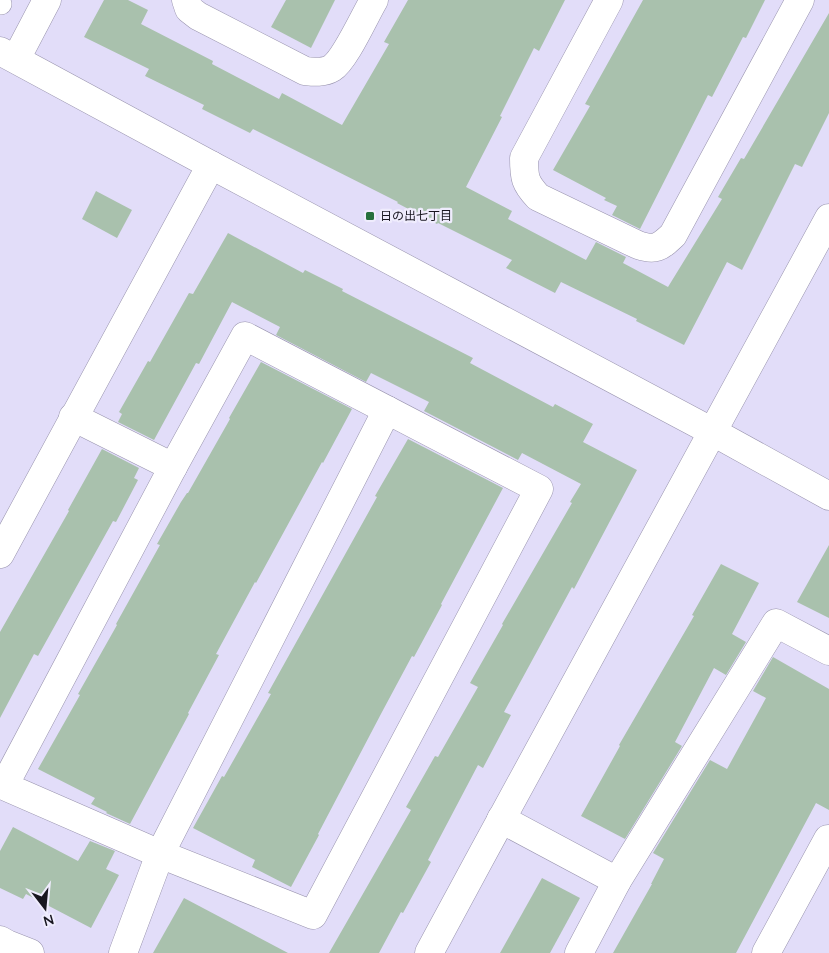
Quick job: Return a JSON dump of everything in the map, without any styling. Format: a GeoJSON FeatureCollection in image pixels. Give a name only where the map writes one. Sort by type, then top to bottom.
{"type":"FeatureCollection","features":[{"type":"Feature","properties":{"kind":"street"},"geometry":{"type":"LineString","coordinates":[[47,0],[8,55],[829,496]]}},
{"type":"Feature","properties":{"kind":"street"},"geometry":{"type":"LineString","coordinates":[[186,0],[189,9],[198,16],[305,71],[318,72],[331,69],[341,61],[374,0]]}},
{"type":"Feature","properties":{"kind":"street"},"geometry":{"type":"LineString","coordinates":[[609,0],[524,158],[524,172],[528,186],[538,197],[650,249],[662,245],[673,235],[800,0]]}},
{"type":"Feature","properties":{"kind":"street"},"geometry":{"type":"LineString","coordinates":[[0,554],[211,165]]}},
{"type":"Feature","properties":{"kind":"street"},"geometry":{"type":"LineString","coordinates":[[430,953],[501,819],[829,218]]}},
{"type":"Feature","properties":{"kind":"street"},"geometry":{"type":"LineString","coordinates":[[245,336],[387,410],[540,489],[313,915],[160,854],[4,786],[173,467],[245,336]]}},
{"type":"Feature","properties":{"kind":"street"},"geometry":{"type":"LineString","coordinates":[[123,953],[160,854],[387,410]]}},
{"type":"Feature","properties":{"kind":"street"},"geometry":{"type":"LineString","coordinates":[[73,417],[173,467]]}},
{"type":"Feature","properties":{"kind":"street"},"geometry":{"type":"LineString","coordinates":[[579,953],[617,881],[776,623],[829,651]]}},
{"type":"Feature","properties":{"kind":"street"},"geometry":{"type":"LineString","coordinates":[[501,819],[617,881]]}},
{"type":"Feature","properties":{"kind":"street"},"geometry":{"type":"LineString","coordinates":[[766,953],[829,839]]}},
{"type":"Feature","properties":{"kind":"street"},"geometry":{"type":"LineString","coordinates":[[0,940],[30,953]]}},
{"type":"Feature","properties":{"kind":"building"},"geometry":{"type":"Polygon","coordinates":[[[104,0],[128,0],[148,10],[141,24],[213,61],[212,64],[279,99],[282,93],[342,125],[389,44],[384,42],[408,0],[565,0],[539,51],[534,48],[500,116],[502,117],[466,187],[512,211],[508,219],[586,260],[596,242],[626,257],[623,263],[668,287],[722,199],[718,197],[741,158],[744,159],[829,13],[829,113],[802,167],[795,164],[742,270],[727,262],[684,345],[636,321],[637,319],[561,282],[555,293],[506,268],[512,260],[437,224],[398,202],[253,129],[250,133],[202,109],[204,105],[145,76],[149,69],[84,37],[104,0]]]}},
{"type":"Feature","properties":{"kind":"building"},"geometry":{"type":"Polygon","coordinates":[[[286,0],[335,0],[311,48],[271,27],[286,0]]]}},
{"type":"Feature","properties":{"kind":"building"},"geometry":{"type":"Polygon","coordinates":[[[643,0],[765,0],[746,38],[743,37],[712,97],[708,95],[640,229],[612,215],[617,206],[604,200],[606,198],[553,170],[590,106],[585,104],[643,0]]]}},
{"type":"Feature","properties":{"kind":"building"},"geometry":{"type":"Polygon","coordinates":[[[96,191],[132,210],[117,238],[82,219],[96,191]]]}},
{"type":"Feature","properties":{"kind":"building"},"geometry":{"type":"Polygon","coordinates":[[[228,233],[303,273],[305,270],[343,289],[342,291],[473,358],[470,363],[553,407],[555,404],[593,424],[583,442],[637,470],[574,589],[572,587],[504,712],[511,715],[483,768],[478,765],[428,860],[431,862],[379,953],[329,953],[411,810],[406,807],[435,756],[438,757],[478,687],[470,683],[581,484],[522,453],[518,460],[424,411],[429,402],[371,373],[366,382],[276,335],[280,327],[232,302],[199,364],[196,363],[154,440],[118,422],[122,414],[119,412],[148,361],[150,362],[189,293],[193,294],[228,233]]]}},
{"type":"Feature","properties":{"kind":"building"},"geometry":{"type":"Polygon","coordinates":[[[261,362],[352,409],[216,654],[219,655],[130,824],[91,804],[95,798],[38,769],[160,545],[157,544],[188,493],[261,362]]]}},
{"type":"Feature","properties":{"kind":"building"},"geometry":{"type":"Polygon","coordinates":[[[408,439],[503,488],[414,657],[412,656],[382,712],[291,887],[252,867],[255,860],[193,828],[271,694],[268,693],[408,439]]]}},
{"type":"Feature","properties":{"kind":"building"},"geometry":{"type":"Polygon","coordinates":[[[102,449],[139,468],[134,478],[138,480],[116,522],[113,521],[38,656],[34,654],[0,718],[0,632],[102,449]]]}},
{"type":"Feature","properties":{"kind":"building"},"geometry":{"type":"Polygon","coordinates":[[[829,545],[829,618],[797,602],[829,545]]]}},
{"type":"Feature","properties":{"kind":"building"},"geometry":{"type":"Polygon","coordinates":[[[721,564],[759,583],[732,634],[746,642],[726,675],[714,668],[675,742],[682,746],[625,839],[581,816],[619,745],[694,616],[692,615],[721,564]]]}},
{"type":"Feature","properties":{"kind":"building"},"geometry":{"type":"Polygon","coordinates":[[[773,657],[829,689],[829,810],[816,803],[736,953],[613,953],[664,859],[653,853],[710,760],[727,769],[766,698],[753,691],[773,657]]]}},
{"type":"Feature","properties":{"kind":"building"},"geometry":{"type":"Polygon","coordinates":[[[13,827],[78,861],[90,841],[115,851],[106,869],[119,875],[91,928],[26,894],[23,899],[0,888],[0,851],[13,827]]]}},
{"type":"Feature","properties":{"kind":"building"},"geometry":{"type":"Polygon","coordinates":[[[542,878],[580,898],[550,953],[500,953],[542,878]]]}},
{"type":"Feature","properties":{"kind":"building"},"geometry":{"type":"Polygon","coordinates":[[[184,898],[288,953],[153,953],[184,898]]]}},
{"type":"Feature","properties":{"kind":"place","name":"日の出七丁目"},"geometry":{"type":"Point","coordinates":[370,216]}}]}
